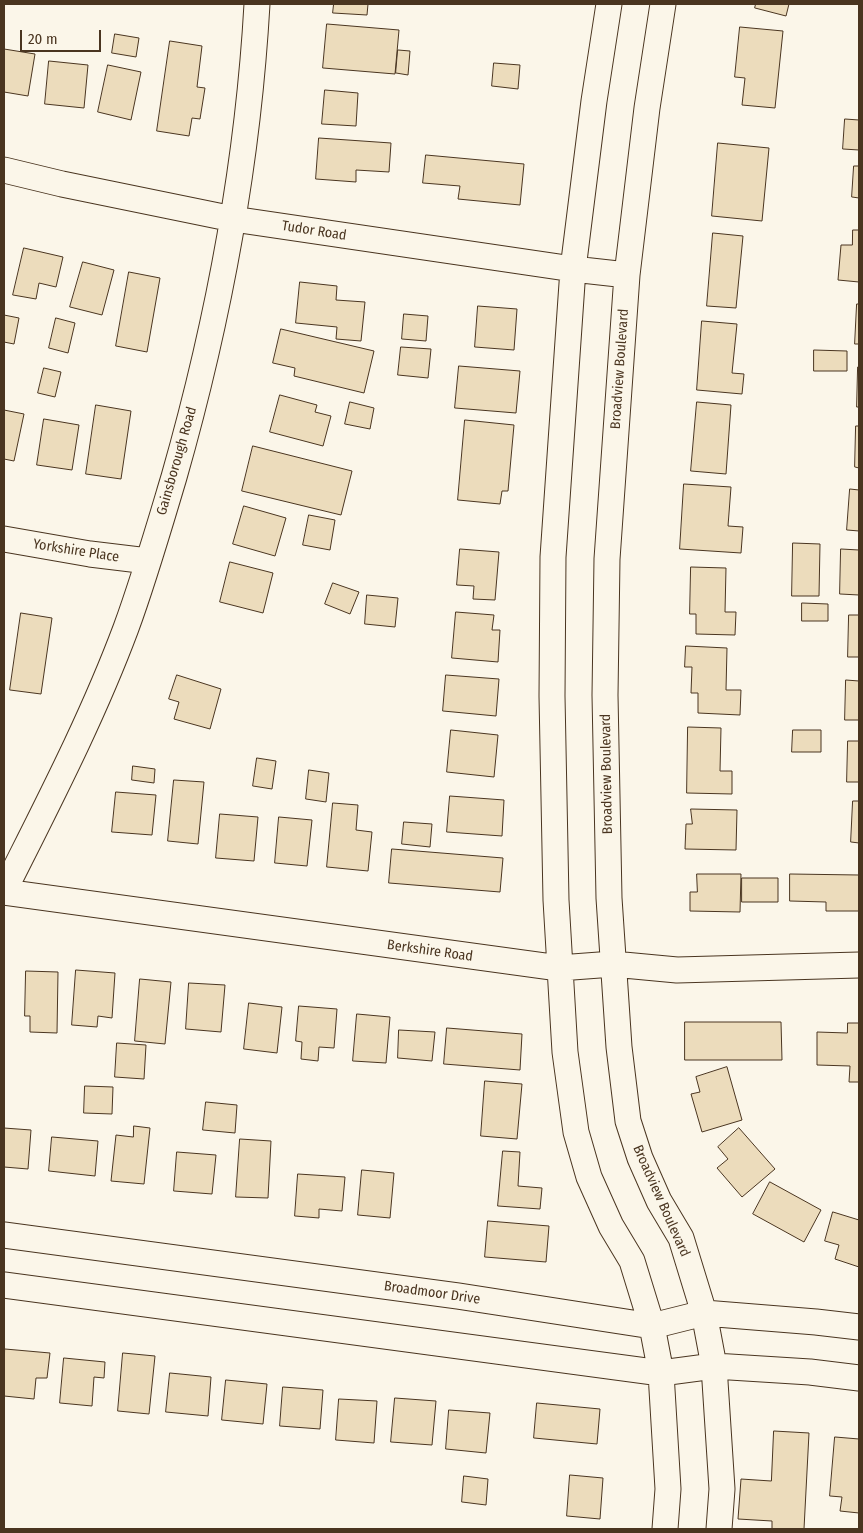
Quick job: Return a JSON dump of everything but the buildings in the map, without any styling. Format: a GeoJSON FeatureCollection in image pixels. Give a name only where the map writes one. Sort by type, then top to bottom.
{"type":"FeatureCollection","features":[{"type":"Feature","properties":{"kind":"street","name":"Gainsborough Road"},"geometry":{"type":"LineString","coordinates":[[4,892],[80,738],[126,629],[187,429],[208,346],[233,219],[254,60],[257,4]]}},
{"type":"Feature","properties":{"kind":"street"},"geometry":{"type":"LineString","coordinates":[[609,4],[594,101],[573,269],[553,557],[552,696],[556,900],[566,1052],[576,1132],[589,1177],[611,1226],[632,1261],[652,1326],[659,1363],[668,1489],[665,1529]]}},
{"type":"Feature","properties":{"kind":"street","name":"Broadview Boulevard"},"geometry":{"type":"LineString","coordinates":[[663,4],[647,108],[627,275],[607,559],[606,715],[609,898],[619,1047],[628,1121],[651,1184],[681,1238],[704,1314],[714,1366],[722,1489],[719,1529]]}},
{"type":"Feature","properties":{"kind":"street","name":"Tudor Road"},"geometry":{"type":"LineString","coordinates":[[4,170],[62,184],[233,219],[573,269],[627,275]]}},
{"type":"Feature","properties":{"kind":"street","name":"Yorkshire Place"},"geometry":{"type":"LineString","coordinates":[[4,539],[90,554],[148,561]]}},
{"type":"Feature","properties":{"kind":"street","name":"Berkshire Road"},"geometry":{"type":"LineString","coordinates":[[4,892],[560,968],[613,964],[677,970],[859,965]]}},
{"type":"Feature","properties":{"kind":"street","name":"Broadmoor Drive"},"geometry":{"type":"LineString","coordinates":[[4,1235],[458,1296],[652,1326],[704,1314],[816,1322],[859,1328]]}},
{"type":"Feature","properties":{"kind":"street"},"geometry":{"type":"LineString","coordinates":[[4,1285],[659,1363],[810,1372],[859,1378]]}}]}
